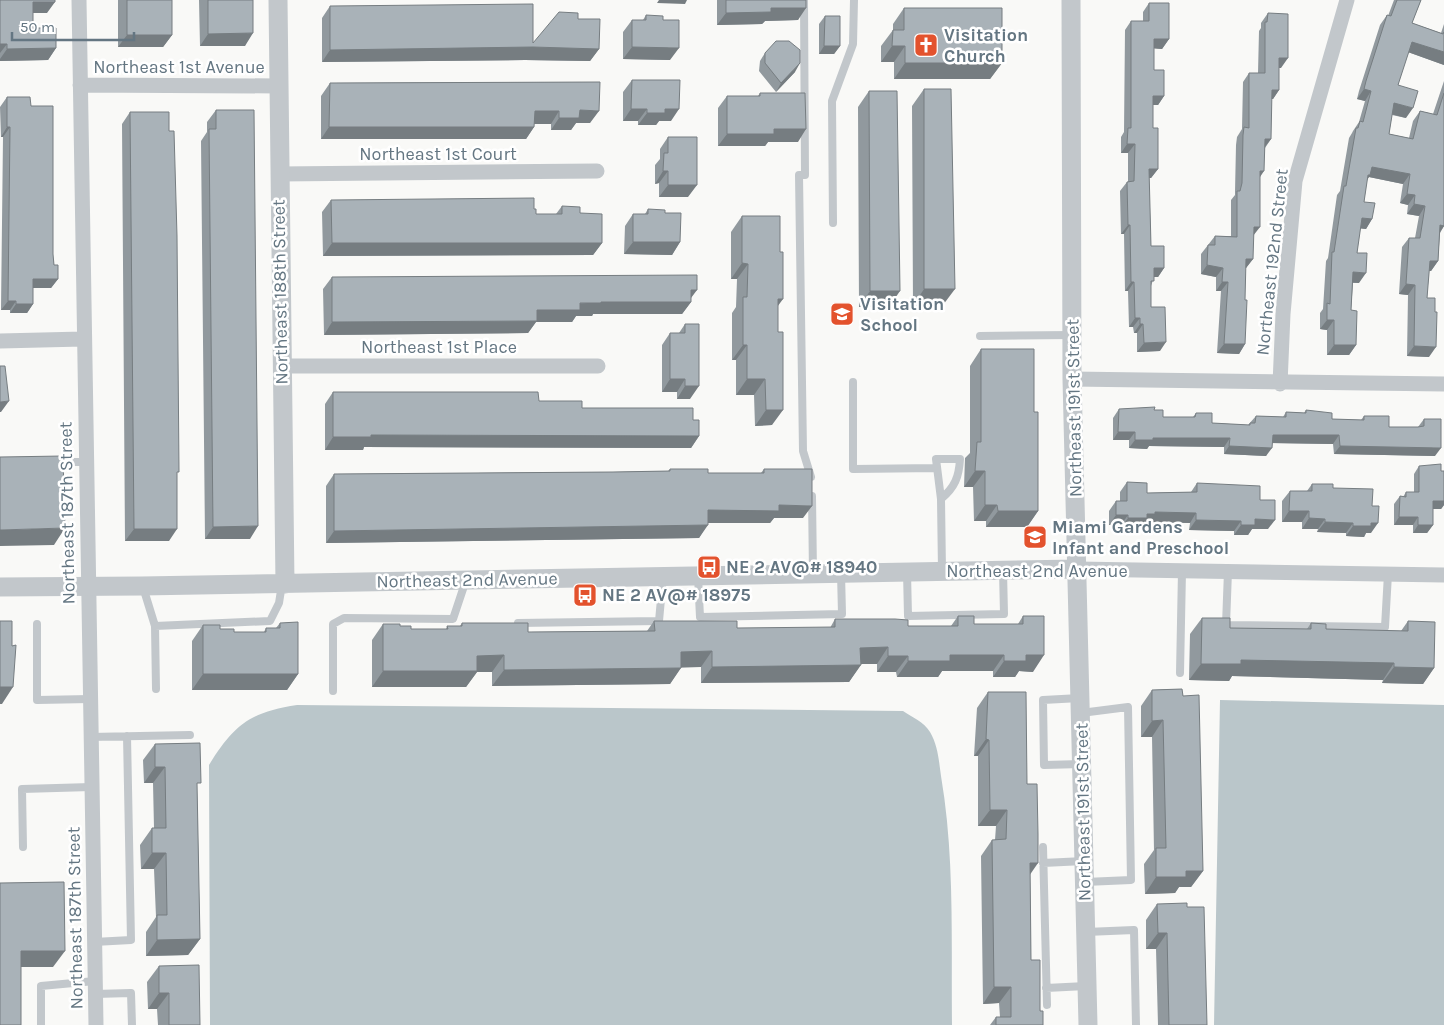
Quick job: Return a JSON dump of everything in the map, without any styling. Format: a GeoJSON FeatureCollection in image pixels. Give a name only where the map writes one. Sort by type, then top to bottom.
{"type":"FeatureCollection","features":[{"type":"Feature","properties":{"kind":"street","name":"Northeast 187th Street"},"geometry":{"type":"LineString","coordinates":[[79,0],[87,587],[96,1025]]}},
{"type":"Feature","properties":{"kind":"street","name":"Northeast 188th Street"},"geometry":{"type":"LineString","coordinates":[[278,0],[283,584]]}},
{"type":"Feature","properties":{"kind":"street","name":"Northeast 191st Street"},"geometry":{"type":"LineString","coordinates":[[1071,0],[1072,379],[1088,1025]]}},
{"type":"Feature","properties":{"kind":"street","name":"Northeast 192nd Street"},"geometry":{"type":"LineString","coordinates":[[1280,384],[1282,314],[1295,181],[1347,0]]}},
{"type":"Feature","properties":{"kind":"street","name":"Northeast 1st Avenue"},"geometry":{"type":"LineString","coordinates":[[80,85],[279,86]]}},
{"type":"Feature","properties":{"kind":"street","name":"Northeast 1st Court"},"geometry":{"type":"LineString","coordinates":[[279,174],[597,171]]}},
{"type":"Feature","properties":{"kind":"street"},"geometry":{"type":"LineString","coordinates":[[0,341],[84,339]]}},
{"type":"Feature","properties":{"kind":"street","name":"Northeast 1st Place"},"geometry":{"type":"LineString","coordinates":[[281,366],[598,366]]}},
{"type":"Feature","properties":{"kind":"street"},"geometry":{"type":"LineString","coordinates":[[1072,379],[1280,384],[1444,384]]}},
{"type":"Feature","properties":{"kind":"street","name":"Northeast 2nd Avenue"},"geometry":{"type":"LineString","coordinates":[[0,587],[283,584],[1077,569],[1444,575]]}},
{"type":"Feature","properties":{"kind":"lane"},"geometry":{"type":"LineString","coordinates":[[804,0],[805,175],[799,175],[803,451],[811,476],[813,574]]}},
{"type":"Feature","properties":{"kind":"lane"},"geometry":{"type":"LineString","coordinates":[[833,223],[832,101],[853,44],[854,0]]}},
{"type":"Feature","properties":{"kind":"lane"},"geometry":{"type":"LineString","coordinates":[[980,336],[1072,335]]}},
{"type":"Feature","properties":{"kind":"lane"},"geometry":{"type":"LineString","coordinates":[[853,382],[853,469],[937,468]]}},
{"type":"Feature","properties":{"kind":"lane"},"geometry":{"type":"LineString","coordinates":[[941,499],[952,490],[960,475],[960,459],[936,459],[941,499],[942,571]]}},
{"type":"Feature","properties":{"kind":"lane"},"geometry":{"type":"LineString","coordinates":[[48,462],[85,462]]}},
{"type":"Feature","properties":{"kind":"lane"},"geometry":{"type":"LineString","coordinates":[[907,572],[908,616],[1004,614],[1003,570]]}},
{"type":"Feature","properties":{"kind":"lane"},"geometry":{"type":"LineString","coordinates":[[1180,672],[1182,571]]}},
{"type":"Feature","properties":{"kind":"lane"},"geometry":{"type":"LineString","coordinates":[[1228,571],[1226,625],[1385,627],[1388,574]]}},
{"type":"Feature","properties":{"kind":"lane"},"geometry":{"type":"LineString","coordinates":[[698,576],[700,617],[842,614],[841,573]]}},
{"type":"Feature","properties":{"kind":"lane"},"geometry":{"type":"LineString","coordinates":[[505,623],[659,622],[663,577]]}},
{"type":"Feature","properties":{"kind":"lane"},"geometry":{"type":"LineString","coordinates":[[333,691],[333,624],[344,618],[453,619],[466,580]]}},
{"type":"Feature","properties":{"kind":"lane"},"geometry":{"type":"LineString","coordinates":[[155,626],[270,621],[279,603],[283,584]]}},
{"type":"Feature","properties":{"kind":"lane"},"geometry":{"type":"LineString","coordinates":[[142,586],[155,626],[156,689]]}},
{"type":"Feature","properties":{"kind":"lane"},"geometry":{"type":"LineString","coordinates":[[37,624],[37,700],[90,700]]}},
{"type":"Feature","properties":{"kind":"lane"},"geometry":{"type":"LineString","coordinates":[[1082,764],[1044,765],[1043,700],[1080,705],[1128,706],[1132,880],[1085,882]]}},
{"type":"Feature","properties":{"kind":"lane"},"geometry":{"type":"LineString","coordinates":[[90,737],[190,735]]}},
{"type":"Feature","properties":{"kind":"lane"},"geometry":{"type":"LineString","coordinates":[[94,942],[130,940],[127,736]]}},
{"type":"Feature","properties":{"kind":"lane"},"geometry":{"type":"LineString","coordinates":[[23,847],[22,789],[91,787]]}},
{"type":"Feature","properties":{"kind":"lane"},"geometry":{"type":"LineString","coordinates":[[1043,847],[1046,1005]]}},
{"type":"Feature","properties":{"kind":"lane"},"geometry":{"type":"LineString","coordinates":[[1043,864],[1084,861]]}},
{"type":"Feature","properties":{"kind":"lane"},"geometry":{"type":"LineString","coordinates":[[1086,932],[1134,930],[1136,1025]]}},
{"type":"Feature","properties":{"kind":"lane"},"geometry":{"type":"LineString","coordinates":[[41,1025],[41,986],[95,987],[132,993],[132,1025]]}},
{"type":"Feature","properties":{"kind":"lane"},"geometry":{"type":"LineString","coordinates":[[1046,988],[1087,986]]}},
{"type":"Feature","properties":{"kind":"shaded area"},"geometry":{"type":"Polygon","coordinates":[[[1220,700],[1444,705],[1444,1025],[1214,1025],[1220,700]]]}},
{"type":"Feature","properties":{"kind":"shaded area"},"geometry":{"type":"Polygon","coordinates":[[[297,705],[903,711],[927,728],[935,742],[939,759],[950,869],[952,1025],[210,1025],[209,765],[235,730],[245,723],[267,712],[297,705]]]}},
{"type":"Feature","properties":{"kind":"building"},"geometry":{"type":"Polygon","coordinates":[[[0,0],[55,0],[55,2],[33,2],[33,28],[56,28],[56,48],[7,49],[7,44],[0,44],[0,0]]]}},
{"type":"Feature","properties":{"kind":"building"},"geometry":{"type":"Polygon","coordinates":[[[127,0],[172,0],[172,35],[127,35],[127,0]]]}},
{"type":"Feature","properties":{"kind":"building"},"geometry":{"type":"Polygon","coordinates":[[[208,0],[253,0],[253,33],[208,34],[208,0]]]}},
{"type":"Feature","properties":{"kind":"building"},"geometry":{"type":"Polygon","coordinates":[[[726,0],[806,0],[806,8],[771,8],[771,12],[726,13],[726,0]]]}},
{"type":"Feature","properties":{"kind":"building"},"geometry":{"type":"Polygon","coordinates":[[[1397,0],[1421,0],[1412,23],[1443,34],[1444,32],[1444,52],[1412,42],[1398,85],[1418,91],[1413,108],[1394,103],[1389,134],[1413,139],[1420,111],[1437,115],[1444,93],[1444,226],[1440,225],[1438,261],[1430,261],[1427,298],[1435,298],[1435,312],[1437,312],[1436,347],[1414,346],[1415,285],[1406,284],[1409,238],[1420,238],[1425,206],[1414,204],[1415,195],[1407,194],[1410,174],[1372,167],[1370,175],[1368,175],[1364,202],[1375,203],[1372,219],[1362,218],[1357,253],[1367,253],[1366,273],[1353,272],[1351,310],[1357,311],[1356,345],[1334,345],[1334,320],[1327,320],[1327,303],[1330,304],[1332,252],[1334,252],[1344,186],[1346,186],[1356,128],[1358,128],[1360,121],[1363,122],[1371,91],[1364,89],[1366,81],[1387,15],[1391,16],[1397,0]]]}},
{"type":"Feature","properties":{"kind":"building"},"geometry":{"type":"Polygon","coordinates":[[[1149,3],[1169,3],[1169,39],[1154,39],[1154,70],[1164,70],[1164,96],[1153,96],[1153,128],[1158,128],[1158,169],[1149,169],[1151,246],[1164,246],[1164,268],[1154,268],[1154,281],[1151,281],[1151,307],[1165,307],[1166,342],[1144,343],[1143,324],[1140,324],[1140,318],[1135,318],[1134,282],[1131,282],[1130,225],[1128,225],[1127,182],[1134,181],[1135,144],[1127,144],[1128,128],[1131,128],[1131,21],[1149,21],[1149,3]]]}},
{"type":"Feature","properties":{"kind":"building"},"geometry":{"type":"Polygon","coordinates":[[[533,4],[533,43],[559,12],[578,13],[578,19],[600,19],[599,49],[533,47],[330,50],[330,6],[533,4]]]}},
{"type":"Feature","properties":{"kind":"building"},"geometry":{"type":"Polygon","coordinates":[[[904,8],[1002,8],[1002,63],[905,63],[905,46],[892,46],[893,30],[904,30],[904,8]]]}},
{"type":"Feature","properties":{"kind":"building"},"geometry":{"type":"Polygon","coordinates":[[[1268,13],[1288,14],[1288,58],[1279,58],[1279,90],[1272,90],[1271,139],[1265,139],[1264,171],[1260,171],[1260,227],[1254,227],[1253,259],[1246,259],[1245,344],[1224,344],[1228,282],[1222,282],[1223,268],[1207,265],[1208,245],[1215,245],[1215,236],[1237,237],[1237,191],[1240,191],[1242,183],[1243,135],[1244,127],[1249,128],[1249,73],[1265,73],[1265,22],[1267,22],[1268,13]]]}},
{"type":"Feature","properties":{"kind":"building"},"geometry":{"type":"Polygon","coordinates":[[[646,15],[663,16],[663,20],[679,20],[679,48],[632,47],[632,20],[646,20],[646,15]]]}},
{"type":"Feature","properties":{"kind":"building"},"geometry":{"type":"Polygon","coordinates":[[[825,16],[840,16],[840,46],[824,46],[825,16]]]}},
{"type":"Feature","properties":{"kind":"building"},"geometry":{"type":"Polygon","coordinates":[[[776,41],[789,41],[800,50],[800,63],[781,83],[765,63],[765,53],[776,41]]]}},
{"type":"Feature","properties":{"kind":"building"},"geometry":{"type":"Polygon","coordinates":[[[632,80],[680,80],[679,109],[665,109],[665,113],[647,113],[647,109],[631,109],[632,80]]]}},
{"type":"Feature","properties":{"kind":"building"},"geometry":{"type":"Polygon","coordinates":[[[600,82],[599,111],[580,110],[579,118],[559,118],[559,111],[535,111],[534,127],[329,127],[330,83],[600,82]]]}},
{"type":"Feature","properties":{"kind":"building"},"geometry":{"type":"Polygon","coordinates":[[[924,89],[951,89],[955,289],[924,289],[924,89]]]}},
{"type":"Feature","properties":{"kind":"building"},"geometry":{"type":"Polygon","coordinates":[[[869,91],[897,91],[900,291],[870,291],[869,91]]]}},
{"type":"Feature","properties":{"kind":"building"},"geometry":{"type":"Polygon","coordinates":[[[760,93],[805,93],[806,129],[774,129],[774,134],[727,134],[727,96],[760,96],[760,93]]]}},
{"type":"Feature","properties":{"kind":"building"},"geometry":{"type":"Polygon","coordinates":[[[7,97],[30,97],[31,106],[53,106],[53,254],[54,265],[58,265],[58,279],[33,279],[33,304],[16,304],[16,301],[8,301],[10,127],[7,127],[7,97]]]}},
{"type":"Feature","properties":{"kind":"building"},"geometry":{"type":"Polygon","coordinates":[[[216,110],[254,110],[258,526],[213,527],[209,129],[216,129],[216,110]]]}},
{"type":"Feature","properties":{"kind":"building"},"geometry":{"type":"Polygon","coordinates":[[[130,112],[169,112],[169,131],[174,131],[179,472],[177,472],[177,529],[134,529],[130,112]]]}},
{"type":"Feature","properties":{"kind":"building"},"geometry":{"type":"Polygon","coordinates":[[[668,137],[697,137],[697,185],[668,185],[668,171],[663,171],[664,153],[668,153],[668,137]]]}},
{"type":"Feature","properties":{"kind":"building"},"geometry":{"type":"Polygon","coordinates":[[[534,198],[536,214],[562,214],[562,206],[580,207],[580,213],[602,214],[602,243],[332,243],[331,200],[534,198]]]}},
{"type":"Feature","properties":{"kind":"building"},"geometry":{"type":"Polygon","coordinates":[[[648,209],[665,210],[665,213],[681,213],[680,242],[633,242],[633,214],[648,214],[648,209]]]}},
{"type":"Feature","properties":{"kind":"building"},"geometry":{"type":"Polygon","coordinates":[[[742,216],[780,216],[780,252],[783,252],[783,299],[778,299],[778,332],[783,332],[783,410],[766,410],[765,379],[747,379],[747,345],[743,345],[743,297],[747,297],[748,264],[742,263],[742,216]]]}},
{"type":"Feature","properties":{"kind":"building"},"geometry":{"type":"Polygon","coordinates":[[[697,275],[697,290],[691,290],[691,302],[580,303],[580,310],[537,310],[537,321],[332,322],[332,277],[697,275]]]}},
{"type":"Feature","properties":{"kind":"building"},"geometry":{"type":"Polygon","coordinates":[[[685,324],[699,324],[699,386],[685,386],[685,379],[670,379],[670,333],[685,333],[685,324]]]}},
{"type":"Feature","properties":{"kind":"building"},"geometry":{"type":"Polygon","coordinates":[[[981,349],[1034,349],[1034,412],[1038,412],[1038,511],[998,511],[997,505],[985,505],[985,471],[975,471],[977,442],[981,442],[981,349]]]}},
{"type":"Feature","properties":{"kind":"building"},"geometry":{"type":"Polygon","coordinates":[[[0,366],[5,366],[9,401],[0,402],[0,366]]]}},
{"type":"Feature","properties":{"kind":"building"},"geometry":{"type":"Polygon","coordinates":[[[333,392],[538,392],[539,401],[582,401],[582,408],[693,408],[693,420],[699,420],[699,436],[371,435],[371,437],[333,437],[333,392]]]}},
{"type":"Feature","properties":{"kind":"building"},"geometry":{"type":"Polygon","coordinates":[[[1155,407],[1154,410],[1163,410],[1163,417],[1195,417],[1196,413],[1212,413],[1212,423],[1250,425],[1250,423],[1255,423],[1256,416],[1286,417],[1286,412],[1306,413],[1306,410],[1332,413],[1332,419],[1364,420],[1364,416],[1389,416],[1389,427],[1418,427],[1424,426],[1424,419],[1441,419],[1441,448],[1340,446],[1339,435],[1273,435],[1272,448],[1229,446],[1230,438],[1153,438],[1153,440],[1135,440],[1135,432],[1118,432],[1119,409],[1155,407]]]}},
{"type":"Feature","properties":{"kind":"building"},"geometry":{"type":"Polygon","coordinates":[[[63,456],[65,528],[0,530],[0,457],[63,456]]]}},
{"type":"Feature","properties":{"kind":"building"},"geometry":{"type":"Polygon","coordinates":[[[1441,464],[1441,471],[1444,471],[1444,501],[1433,501],[1433,525],[1418,525],[1418,517],[1399,517],[1400,496],[1406,497],[1406,492],[1419,492],[1419,466],[1441,464]]]}},
{"type":"Feature","properties":{"kind":"building"},"geometry":{"type":"Polygon","coordinates":[[[670,469],[708,469],[708,473],[764,473],[764,469],[812,469],[812,506],[779,505],[779,511],[708,510],[708,525],[334,531],[334,474],[613,472],[670,471],[670,469]]]}},
{"type":"Feature","properties":{"kind":"building"},"geometry":{"type":"Polygon","coordinates":[[[1127,482],[1147,483],[1147,493],[1197,492],[1197,483],[1260,486],[1260,500],[1275,500],[1275,520],[1255,519],[1255,525],[1241,525],[1241,521],[1196,520],[1196,513],[1155,512],[1155,514],[1147,514],[1147,518],[1128,518],[1128,515],[1116,515],[1116,501],[1127,501],[1127,482]]]}},
{"type":"Feature","properties":{"kind":"building"},"geometry":{"type":"Polygon","coordinates":[[[1312,484],[1333,484],[1333,488],[1373,489],[1372,506],[1379,506],[1378,523],[1371,523],[1371,526],[1353,526],[1353,523],[1325,522],[1325,519],[1309,518],[1309,511],[1289,511],[1290,491],[1312,491],[1312,484]]]}},
{"type":"Feature","properties":{"kind":"building"},"geometry":{"type":"Polygon","coordinates":[[[958,616],[974,616],[974,624],[1023,624],[1023,616],[1044,616],[1044,655],[1026,655],[1026,661],[1004,661],[1004,655],[950,655],[950,661],[908,661],[908,656],[888,656],[888,647],[860,648],[861,665],[712,667],[712,651],[681,652],[681,668],[504,670],[504,655],[477,656],[477,671],[383,671],[383,624],[400,624],[400,626],[411,626],[411,629],[448,629],[447,626],[462,626],[462,623],[528,623],[528,632],[655,631],[654,621],[737,621],[737,628],[835,627],[835,619],[895,619],[908,620],[908,626],[958,626],[958,616]]]}},
{"type":"Feature","properties":{"kind":"building"},"geometry":{"type":"Polygon","coordinates":[[[1202,618],[1230,618],[1230,628],[1311,629],[1311,623],[1326,624],[1326,629],[1408,631],[1408,621],[1435,622],[1434,668],[1394,667],[1394,663],[1241,660],[1241,664],[1201,664],[1202,618]]]}},
{"type":"Feature","properties":{"kind":"building"},"geometry":{"type":"Polygon","coordinates":[[[0,621],[12,621],[12,646],[16,645],[13,687],[0,687],[0,621]]]}},
{"type":"Feature","properties":{"kind":"building"},"geometry":{"type":"Polygon","coordinates":[[[298,622],[298,674],[203,674],[203,625],[220,625],[220,629],[234,629],[234,632],[266,632],[266,628],[280,628],[280,623],[298,622]]]}},
{"type":"Feature","properties":{"kind":"building"},"geometry":{"type":"Polygon","coordinates":[[[1182,689],[1183,696],[1199,695],[1203,871],[1186,871],[1186,877],[1156,877],[1156,848],[1166,848],[1163,720],[1152,721],[1152,690],[1182,689]]]}},
{"type":"Feature","properties":{"kind":"building"},"geometry":{"type":"Polygon","coordinates":[[[988,692],[1026,692],[1027,784],[1037,784],[1038,834],[1038,863],[1030,863],[1031,960],[1040,960],[1040,1011],[1043,1011],[1043,1025],[996,1025],[996,1017],[1011,1017],[1011,987],[994,987],[992,840],[1006,839],[1007,810],[990,810],[989,740],[986,739],[988,692]]]}},
{"type":"Feature","properties":{"kind":"building"},"geometry":{"type":"Polygon","coordinates":[[[200,743],[201,783],[197,783],[200,939],[157,940],[157,915],[167,915],[166,853],[152,853],[152,828],[166,828],[165,767],[155,767],[155,744],[200,743]]]}},
{"type":"Feature","properties":{"kind":"building"},"geometry":{"type":"Polygon","coordinates":[[[64,882],[65,951],[21,951],[21,1025],[0,1025],[0,883],[64,882]]]}},
{"type":"Feature","properties":{"kind":"building"},"geometry":{"type":"Polygon","coordinates":[[[1187,903],[1187,907],[1204,907],[1207,1025],[1169,1025],[1167,933],[1158,933],[1157,904],[1187,903]]]}},
{"type":"Feature","properties":{"kind":"building"},"geometry":{"type":"Polygon","coordinates":[[[199,965],[200,1025],[169,1025],[169,993],[159,993],[159,966],[199,965]]]}},
{"type":"Feature","properties":{"kind":"place","name":"Visitation Church"},"geometry":{"type":"Point","coordinates":[926,45]}},
{"type":"Feature","properties":{"kind":"place","name":"Visitation School"},"geometry":{"type":"Point","coordinates":[842,314]}},
{"type":"Feature","properties":{"kind":"place","name":"Miami Gardens Infant and Preschool"},"geometry":{"type":"Point","coordinates":[1035,537]}},
{"type":"Feature","properties":{"kind":"place","name":"NE 2 AV@# 18940"},"geometry":{"type":"Point","coordinates":[709,567]}},
{"type":"Feature","properties":{"kind":"place","name":"NE 2 AV@# 18975"},"geometry":{"type":"Point","coordinates":[585,595]}}]}
